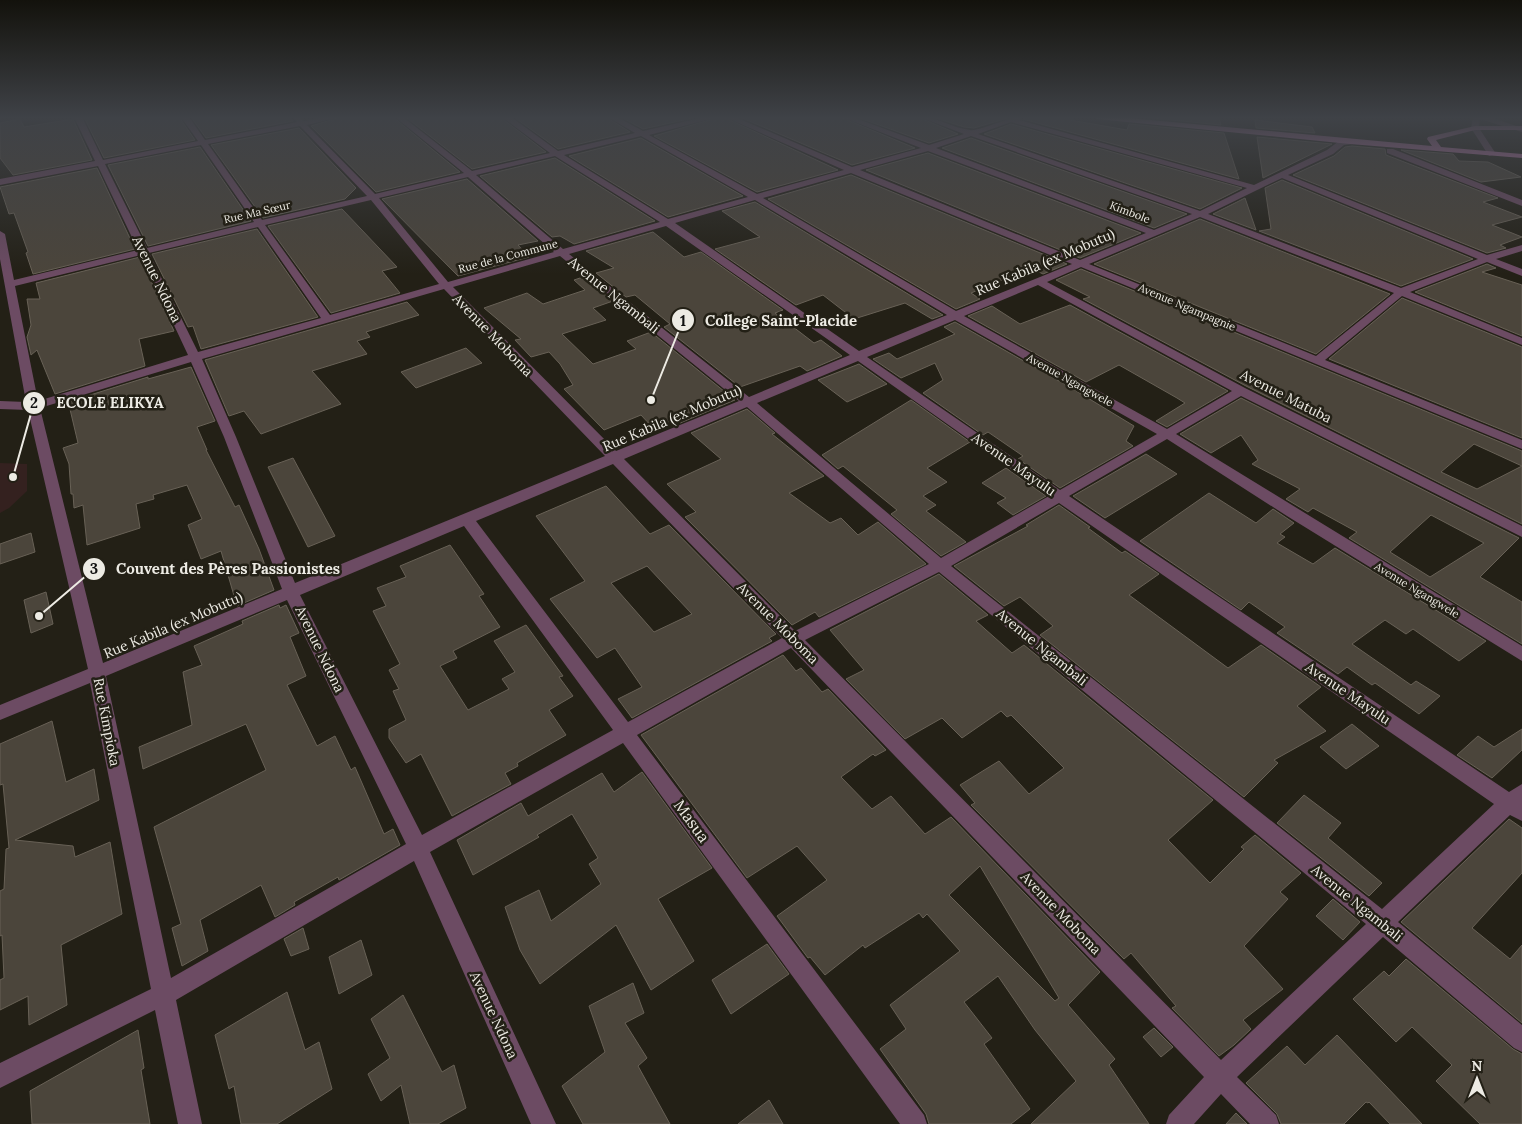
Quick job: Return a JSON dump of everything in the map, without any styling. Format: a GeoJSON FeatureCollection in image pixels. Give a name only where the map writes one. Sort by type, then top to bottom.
{"type":"FeatureCollection","features":[{"type":"Feature","properties":{"kind":"street"},"geometry":{"type":"LineString","coordinates":[[0,182],[62,169]]}},
{"type":"Feature","properties":{"kind":"street","name":"Avenue Ndona"},"geometry":{"type":"LineString","coordinates":[[103,169],[195,357],[230,437],[291,592],[418,848],[544,1124]]}},
{"type":"Feature","properties":{"kind":"street"},"geometry":{"type":"LineString","coordinates":[[222,169],[328,320]]}},
{"type":"Feature","properties":{"kind":"street","name":"Avenue Moboma"},"geometry":{"type":"LineString","coordinates":[[347,169],[373,197],[446,286],[1267,1124]]}},
{"type":"Feature","properties":{"kind":"street","name":"Avenue Ngambali"},"geometry":{"type":"LineString","coordinates":[[464,169],[563,254],[748,402],[940,565],[1382,923],[1522,1040]]}},
{"type":"Feature","properties":{"kind":"street","name":"Rue Ma Sœur"},"geometry":{"type":"LineString","coordinates":[[10,284],[490,169]]}},
{"type":"Feature","properties":{"kind":"street","name":"Avenue Mayulu"},"geometry":{"type":"LineString","coordinates":[[582,169],[668,223],[1059,496],[1518,803]]}},
{"type":"Feature","properties":{"kind":"street","name":"Avenue Ngangwele"},"geometry":{"type":"LineString","coordinates":[[705,169],[956,316],[1167,434],[1522,654]]}},
{"type":"Feature","properties":{"kind":"street","name":"Kimbole"},"geometry":{"type":"LineString","coordinates":[[986,169],[1154,233]]}},
{"type":"Feature","properties":{"kind":"street"},"geometry":{"type":"LineString","coordinates":[[1072,169],[1200,214],[1401,292],[1522,342]]}},
{"type":"Feature","properties":{"kind":"street"},"geometry":{"type":"LineString","coordinates":[[1193,169],[1255,188]]}},
{"type":"Feature","properties":{"kind":"street","name":"Rue Kabila (ex Mobutu)"},"geometry":{"type":"LineString","coordinates":[[0,713],[1200,214],[1293,169]]}},
{"type":"Feature","properties":{"kind":"street"},"geometry":{"type":"LineString","coordinates":[[1437,169],[1522,203]]}},
{"type":"Feature","properties":{"kind":"street","name":"Rue de la Commune"},"geometry":{"type":"LineString","coordinates":[[0,406],[33,406],[195,357],[563,254],[852,170]]}},
{"type":"Feature","properties":{"kind":"street","name":"Avenue Ngampagnie"},"geometry":{"type":"LineString","coordinates":[[852,170],[1522,445]]}},
{"type":"Feature","properties":{"kind":"street"},"geometry":{"type":"LineString","coordinates":[[1281,175],[1522,273]]}},
{"type":"Feature","properties":{"kind":"street","name":"Rue Kimpioka"},"geometry":{"type":"LineString","coordinates":[[0,234],[33,406],[97,672],[190,1124]]}},
{"type":"Feature","properties":{"kind":"street"},"geometry":{"type":"LineString","coordinates":[[1317,361],[1401,292],[1487,258],[1522,248]]}},
{"type":"Feature","properties":{"kind":"street","name":"Avenue Matuba"},"geometry":{"type":"LineString","coordinates":[[1038,281],[1241,391],[1522,532]]}},
{"type":"Feature","properties":{"kind":"street"},"geometry":{"type":"LineString","coordinates":[[0,1076],[162,994],[418,848],[793,639],[940,565],[1241,391]]}},
{"type":"Feature","properties":{"kind":"street","name":"Masua"},"geometry":{"type":"LineString","coordinates":[[467,519],[915,1124]]}},
{"type":"Feature","properties":{"kind":"street"},"geometry":{"type":"LineString","coordinates":[[1178,1124],[1221,1076],[1382,923],[1518,803]]}},
{"type":"Feature","properties":{"kind":"shaded area"},"geometry":{"type":"Polygon","coordinates":[[[0,463],[27,464],[27,491],[9,508],[0,513],[0,463]]]}},
{"type":"Feature","properties":{"kind":"building"},"geometry":{"type":"Polygon","coordinates":[[[9,169],[42,169],[13,175],[9,169]]]}},
{"type":"Feature","properties":{"kind":"building"},"geometry":{"type":"Polygon","coordinates":[[[98,169],[135,249],[33,274],[26,253],[28,252],[14,213],[9,214],[0,187],[98,169]]]}},
{"type":"Feature","properties":{"kind":"building"},"geometry":{"type":"Polygon","coordinates":[[[110,169],[215,169],[251,221],[148,246],[110,169]]]}},
{"type":"Feature","properties":{"kind":"building"},"geometry":{"type":"Polygon","coordinates":[[[228,169],[338,169],[356,188],[345,199],[263,218],[228,169]]]}},
{"type":"Feature","properties":{"kind":"building"},"geometry":{"type":"Polygon","coordinates":[[[354,169],[457,169],[460,172],[376,192],[354,169]]]}},
{"type":"Feature","properties":{"kind":"building"},"geometry":{"type":"Polygon","coordinates":[[[507,169],[573,169],[655,221],[574,244],[560,236],[552,237],[480,176],[507,169]]]}},
{"type":"Feature","properties":{"kind":"building"},"geometry":{"type":"Polygon","coordinates":[[[591,169],[696,169],[743,196],[668,217],[591,169]]]}},
{"type":"Feature","properties":{"kind":"building"},"geometry":{"type":"Polygon","coordinates":[[[716,169],[838,170],[757,192],[716,169]]]}},
{"type":"Feature","properties":{"kind":"building"},"geometry":{"type":"Polygon","coordinates":[[[972,169],[1141,233],[1080,258],[866,170],[972,169]]]}},
{"type":"Feature","properties":{"kind":"building"},"geometry":{"type":"Polygon","coordinates":[[[999,169],[1060,169],[1187,214],[1154,228],[999,169]]]}},
{"type":"Feature","properties":{"kind":"building"},"geometry":{"type":"Polygon","coordinates":[[[1086,169],[1175,169],[1242,188],[1200,209],[1086,169]]]}},
{"type":"Feature","properties":{"kind":"building"},"geometry":{"type":"Polygon","coordinates":[[[1205,169],[1236,169],[1239,179],[1205,169]]]}},
{"type":"Feature","properties":{"kind":"building"},"geometry":{"type":"Polygon","coordinates":[[[1262,169],[1280,169],[1263,178],[1262,169]]]}},
{"type":"Feature","properties":{"kind":"building"},"geometry":{"type":"Polygon","coordinates":[[[1305,169],[1424,169],[1498,198],[1483,202],[1522,217],[1492,225],[1522,237],[1500,245],[1506,248],[1487,253],[1293,175],[1305,169]]]}},
{"type":"Feature","properties":{"kind":"building"},"geometry":{"type":"Polygon","coordinates":[[[1450,169],[1504,169],[1521,177],[1481,182],[1450,169]]]}},
{"type":"Feature","properties":{"kind":"building"},"geometry":{"type":"Polygon","coordinates":[[[851,175],[1067,264],[1043,274],[1031,268],[971,293],[980,299],[956,309],[768,199],[851,175]]]}},
{"type":"Feature","properties":{"kind":"building"},"geometry":{"type":"Polygon","coordinates":[[[467,179],[538,241],[518,245],[529,257],[458,276],[382,199],[467,179]]]}},
{"type":"Feature","properties":{"kind":"building"},"geometry":{"type":"Polygon","coordinates":[[[1282,180],[1473,259],[1401,286],[1259,231],[1271,229],[1265,188],[1282,180]]]}},
{"type":"Feature","properties":{"kind":"building"},"geometry":{"type":"Polygon","coordinates":[[[1245,198],[1256,230],[1213,214],[1245,198]]]}},
{"type":"Feature","properties":{"kind":"building"},"geometry":{"type":"Polygon","coordinates":[[[755,202],[943,315],[932,319],[905,303],[854,319],[823,295],[796,305],[715,249],[760,237],[722,211],[755,202]]]}},
{"type":"Feature","properties":{"kind":"building"},"geometry":{"type":"Polygon","coordinates":[[[342,209],[397,267],[382,271],[400,293],[331,313],[268,226],[342,209]]]}},
{"type":"Feature","properties":{"kind":"building"},"geometry":{"type":"Polygon","coordinates":[[[1200,219],[1390,294],[1316,354],[1094,264],[1200,219]]]}},
{"type":"Feature","properties":{"kind":"building"},"geometry":{"type":"Polygon","coordinates":[[[257,229],[318,317],[201,349],[193,326],[188,327],[152,254],[257,229]]]}},
{"type":"Feature","properties":{"kind":"building"},"geometry":{"type":"Polygon","coordinates":[[[653,232],[684,257],[701,252],[783,310],[775,313],[814,343],[821,340],[842,356],[807,371],[800,366],[740,387],[664,327],[670,324],[635,295],[626,297],[596,273],[614,268],[586,251],[653,232]]]}},
{"type":"Feature","properties":{"kind":"building"},"geometry":{"type":"Polygon","coordinates":[[[140,257],[174,331],[139,339],[145,366],[55,394],[37,350],[31,355],[27,337],[31,325],[27,299],[40,299],[36,283],[140,257]]]}},
{"type":"Feature","properties":{"kind":"building"},"geometry":{"type":"Polygon","coordinates":[[[1487,264],[1496,268],[1482,272],[1522,285],[1522,336],[1415,292],[1487,264]]]}},
{"type":"Feature","properties":{"kind":"building"},"geometry":{"type":"Polygon","coordinates":[[[1081,269],[1522,451],[1522,466],[1522,524],[1246,386],[1083,299],[1090,297],[1056,280],[1081,269]],[[1474,444],[1441,472],[1477,489],[1522,466],[1474,444]]]}},
{"type":"Feature","properties":{"kind":"building"},"geometry":{"type":"Polygon","coordinates":[[[583,277],[613,301],[593,308],[606,320],[562,334],[593,364],[636,349],[627,341],[651,332],[735,400],[680,423],[676,419],[653,428],[641,415],[604,430],[564,389],[573,385],[560,364],[549,352],[531,357],[515,340],[521,339],[484,308],[527,293],[543,304],[585,290],[574,280],[583,277]]]}},
{"type":"Feature","properties":{"kind":"building"},"geometry":{"type":"Polygon","coordinates":[[[1402,298],[1522,347],[1522,438],[1329,359],[1402,298]]]}},
{"type":"Feature","properties":{"kind":"building"},"geometry":{"type":"Polygon","coordinates":[[[407,302],[419,315],[366,332],[370,337],[357,341],[367,354],[312,371],[341,404],[261,434],[244,411],[229,416],[205,360],[407,302]]]}},
{"type":"Feature","properties":{"kind":"building"},"geometry":{"type":"Polygon","coordinates":[[[1070,305],[1228,391],[1167,427],[1156,421],[1185,403],[1119,365],[1086,382],[968,316],[992,306],[1020,324],[1070,305]]]}},
{"type":"Feature","properties":{"kind":"building"},"geometry":{"type":"Polygon","coordinates":[[[955,322],[1134,426],[1126,441],[1133,446],[1060,488],[1018,459],[1023,456],[988,432],[983,435],[923,393],[943,380],[935,363],[901,378],[873,359],[889,353],[897,359],[955,334],[944,327],[955,322]]]}},
{"type":"Feature","properties":{"kind":"building"},"geometry":{"type":"Polygon","coordinates":[[[466,348],[482,363],[416,388],[401,372],[466,348]]]}},
{"type":"Feature","properties":{"kind":"building"},"geometry":{"type":"Polygon","coordinates":[[[859,364],[887,384],[847,402],[818,380],[859,364]]]}},
{"type":"Feature","properties":{"kind":"building"},"geometry":{"type":"Polygon","coordinates":[[[191,367],[215,421],[197,427],[206,450],[235,507],[239,505],[259,549],[274,590],[237,606],[221,551],[201,559],[188,525],[202,519],[187,485],[153,495],[154,499],[136,504],[140,528],[87,545],[83,505],[74,508],[73,494],[71,494],[69,464],[63,448],[78,443],[69,405],[58,408],[58,405],[148,377],[148,379],[191,367]]]}},
{"type":"Feature","properties":{"kind":"building"},"geometry":{"type":"Polygon","coordinates":[[[1241,398],[1519,538],[1480,577],[1522,602],[1522,644],[1349,538],[1357,532],[1313,508],[1308,512],[1286,499],[1300,489],[1252,464],[1258,460],[1241,435],[1211,453],[1180,434],[1241,398]],[[1431,515],[1390,552],[1430,577],[1484,543],[1431,515]]]}},
{"type":"Feature","properties":{"kind":"building"},"geometry":{"type":"Polygon","coordinates":[[[911,400],[970,442],[927,468],[947,482],[923,496],[936,505],[926,511],[966,542],[941,556],[891,514],[897,510],[843,466],[838,469],[822,455],[911,400]]]}},
{"type":"Feature","properties":{"kind":"building"},"geometry":{"type":"Polygon","coordinates":[[[747,409],[775,433],[772,434],[824,476],[789,493],[830,523],[841,518],[858,535],[878,522],[926,564],[819,617],[815,612],[792,625],[685,517],[696,512],[667,484],[721,459],[691,433],[747,409]]]}},
{"type":"Feature","properties":{"kind":"building"},"geometry":{"type":"Polygon","coordinates":[[[1146,454],[1177,474],[1105,518],[1073,496],[1146,454]]]}},
{"type":"Feature","properties":{"kind":"building"},"geometry":{"type":"Polygon","coordinates":[[[293,458],[335,536],[308,547],[268,467],[293,458]]]}},
{"type":"Feature","properties":{"kind":"building"},"geometry":{"type":"Polygon","coordinates":[[[1006,468],[1046,496],[1013,515],[997,503],[1006,498],[982,483],[1006,468]]]}},
{"type":"Feature","properties":{"kind":"building"},"geometry":{"type":"Polygon","coordinates":[[[606,486],[650,534],[669,525],[776,634],[769,638],[772,641],[632,718],[618,699],[642,687],[615,648],[597,658],[550,599],[585,581],[536,516],[606,486]],[[647,566],[611,583],[654,632],[692,614],[647,566]]]}},
{"type":"Feature","properties":{"kind":"building"},"geometry":{"type":"Polygon","coordinates":[[[1209,493],[1256,523],[1273,509],[1294,523],[1280,534],[1285,537],[1277,543],[1313,564],[1335,548],[1486,641],[1459,661],[1413,629],[1406,634],[1385,620],[1352,644],[1411,685],[1416,681],[1440,696],[1419,714],[1375,683],[1372,685],[1347,667],[1338,674],[1277,633],[1285,627],[1249,602],[1241,610],[1140,541],[1209,493]]]}},
{"type":"Feature","properties":{"kind":"building"},"geometry":{"type":"Polygon","coordinates":[[[1059,505],[1122,553],[1125,551],[1159,574],[1129,595],[1228,668],[1261,645],[1321,687],[1297,706],[1326,731],[1274,760],[1278,763],[1244,797],[1040,635],[1053,626],[1020,597],[1004,606],[954,566],[1028,526],[1026,525],[1059,505]]]}},
{"type":"Feature","properties":{"kind":"building"},"geometry":{"type":"Polygon","coordinates":[[[31,533],[35,552],[0,564],[0,544],[31,533]]]}},
{"type":"Feature","properties":{"kind":"building"},"geometry":{"type":"Polygon","coordinates":[[[450,545],[484,594],[479,596],[500,627],[453,651],[457,658],[440,666],[468,710],[509,689],[502,679],[515,672],[494,641],[526,625],[563,676],[559,677],[573,696],[549,710],[566,735],[517,763],[518,766],[505,773],[511,784],[452,816],[421,754],[406,763],[389,738],[389,729],[406,720],[393,691],[399,689],[389,670],[400,664],[373,611],[386,606],[377,588],[406,577],[400,566],[450,545]]]}},
{"type":"Feature","properties":{"kind":"building"},"geometry":{"type":"Polygon","coordinates":[[[939,574],[988,615],[976,621],[1012,653],[1024,645],[1213,800],[1168,840],[1210,883],[1244,849],[1241,847],[1255,835],[1301,873],[1280,892],[1288,899],[1244,946],[1283,989],[1243,1020],[1251,1029],[1219,1056],[1172,1008],[1176,1006],[1131,953],[1124,959],[971,805],[975,803],[960,785],[999,761],[1029,794],[1064,768],[1011,715],[1007,717],[1001,711],[962,738],[942,718],[905,739],[846,679],[864,670],[830,630],[939,574]]]}},
{"type":"Feature","properties":{"kind":"building"},"geometry":{"type":"Polygon","coordinates":[[[46,592],[53,624],[31,633],[24,600],[46,592]]]}},
{"type":"Feature","properties":{"kind":"building"},"geometry":{"type":"Polygon","coordinates":[[[279,605],[280,608],[286,605],[299,633],[290,637],[306,676],[287,685],[317,746],[335,736],[351,770],[355,767],[384,834],[393,829],[400,845],[339,880],[338,877],[294,902],[295,905],[275,917],[261,885],[200,920],[208,951],[182,966],[172,928],[181,924],[154,827],[266,770],[246,724],[143,769],[139,747],[192,725],[183,672],[202,665],[194,646],[243,624],[242,621],[279,605]]]}},
{"type":"Feature","properties":{"kind":"building"},"geometry":{"type":"Polygon","coordinates":[[[783,655],[796,671],[801,668],[822,692],[828,689],[886,750],[875,756],[873,754],[841,777],[872,809],[891,796],[925,834],[951,817],[1100,972],[1068,1005],[1115,1059],[1109,1065],[1149,1124],[1031,1124],[1076,1081],[1035,1030],[998,976],[964,1002],[992,1038],[984,1044],[1030,1109],[1011,1124],[929,1124],[926,1114],[880,1049],[906,1029],[890,1005],[960,951],[927,914],[923,918],[919,913],[865,948],[863,945],[825,975],[810,957],[808,958],[777,916],[827,880],[797,846],[747,878],[641,735],[783,655]],[[980,866],[949,895],[1055,1001],[1059,998],[980,866]]]}},
{"type":"Feature","properties":{"kind":"building"},"geometry":{"type":"Polygon","coordinates":[[[52,721],[66,782],[94,769],[99,800],[15,840],[73,846],[75,857],[110,842],[122,914],[61,945],[67,1005],[29,1025],[28,996],[0,1010],[0,980],[4,978],[2,935],[0,936],[0,891],[4,889],[6,849],[9,848],[3,784],[0,785],[0,744],[52,721]]]}},
{"type":"Feature","properties":{"kind":"building"},"geometry":{"type":"Polygon","coordinates":[[[1352,724],[1379,746],[1346,769],[1320,747],[1352,724]]]}},
{"type":"Feature","properties":{"kind":"building"},"geometry":{"type":"Polygon","coordinates":[[[1522,729],[1522,750],[1492,778],[1457,755],[1478,736],[1494,747],[1522,729]]]}},
{"type":"Feature","properties":{"kind":"building"},"geometry":{"type":"Polygon","coordinates":[[[642,772],[712,868],[658,899],[694,961],[651,990],[616,925],[540,984],[520,950],[505,907],[539,890],[551,921],[601,884],[589,864],[598,858],[572,814],[537,835],[539,837],[473,875],[457,840],[521,803],[528,816],[602,773],[614,792],[642,772]]]}},
{"type":"Feature","properties":{"kind":"building"},"geometry":{"type":"Polygon","coordinates":[[[1304,795],[1341,823],[1328,838],[1382,883],[1369,896],[1277,823],[1304,795]]]}},
{"type":"Feature","properties":{"kind":"building"},"geometry":{"type":"Polygon","coordinates":[[[1509,819],[1522,828],[1522,873],[1472,928],[1510,959],[1522,945],[1522,1023],[1401,922],[1509,819]]]}},
{"type":"Feature","properties":{"kind":"building"},"geometry":{"type":"Polygon","coordinates":[[[1333,899],[1360,922],[1343,940],[1316,916],[1333,899]]]}},
{"type":"Feature","properties":{"kind":"building"},"geometry":{"type":"Polygon","coordinates":[[[303,928],[309,949],[291,956],[284,939],[303,928]]]}},
{"type":"Feature","properties":{"kind":"building"},"geometry":{"type":"Polygon","coordinates":[[[361,940],[372,975],[339,994],[329,957],[361,940]]]}},
{"type":"Feature","properties":{"kind":"building"},"geometry":{"type":"Polygon","coordinates":[[[767,944],[789,974],[731,1014],[712,980],[767,944]]]}},
{"type":"Feature","properties":{"kind":"building"},"geometry":{"type":"Polygon","coordinates":[[[1406,959],[1513,1049],[1522,1054],[1522,1124],[1480,1124],[1436,1081],[1452,1065],[1412,1027],[1396,1042],[1353,999],[1384,971],[1389,976],[1406,959]]]}},
{"type":"Feature","properties":{"kind":"building"},"geometry":{"type":"Polygon","coordinates":[[[633,983],[644,1013],[625,1023],[647,1058],[638,1066],[670,1124],[583,1124],[562,1086],[605,1052],[589,1006],[633,983]]]}},
{"type":"Feature","properties":{"kind":"building"},"geometry":{"type":"Polygon","coordinates":[[[287,992],[305,1050],[319,1042],[332,1089],[277,1124],[241,1124],[234,1086],[229,1089],[215,1035],[287,992]]]}},
{"type":"Feature","properties":{"kind":"building"},"geometry":{"type":"Polygon","coordinates":[[[403,995],[442,1072],[454,1065],[466,1108],[438,1124],[410,1124],[401,1085],[381,1101],[368,1074],[390,1058],[371,1019],[403,995]]]}},
{"type":"Feature","properties":{"kind":"building"},"geometry":{"type":"Polygon","coordinates":[[[1154,1028],[1173,1047],[1161,1057],[1143,1037],[1154,1028]]]}},
{"type":"Feature","properties":{"kind":"building"},"geometry":{"type":"Polygon","coordinates":[[[138,1030],[144,1068],[141,1070],[150,1124],[32,1124],[30,1091],[138,1030]]]}},
{"type":"Feature","properties":{"kind":"building"},"geometry":{"type":"Polygon","coordinates":[[[1337,1035],[1422,1124],[1390,1124],[1369,1102],[1366,1102],[1344,1124],[1281,1124],[1277,1114],[1246,1083],[1287,1046],[1305,1065],[1337,1035]]]}},
{"type":"Feature","properties":{"kind":"building"},"geometry":{"type":"Polygon","coordinates":[[[769,1100],[783,1124],[738,1124],[769,1100]]]}},
{"type":"Feature","properties":{"kind":"building"},"geometry":{"type":"Polygon","coordinates":[[[1236,1113],[1247,1124],[1226,1124],[1236,1113]]]}},
{"type":"Feature","properties":{"kind":"place","name":"College Saint-Placide"},"geometry":{"type":"Point","coordinates":[651,400]}},
{"type":"Feature","properties":{"kind":"place","name":"ECOLE ELIKYA"},"geometry":{"type":"Point","coordinates":[13,477]}},
{"type":"Feature","properties":{"kind":"place","name":"Couvent des Pères Passionistes"},"geometry":{"type":"Point","coordinates":[39,616]}}]}
